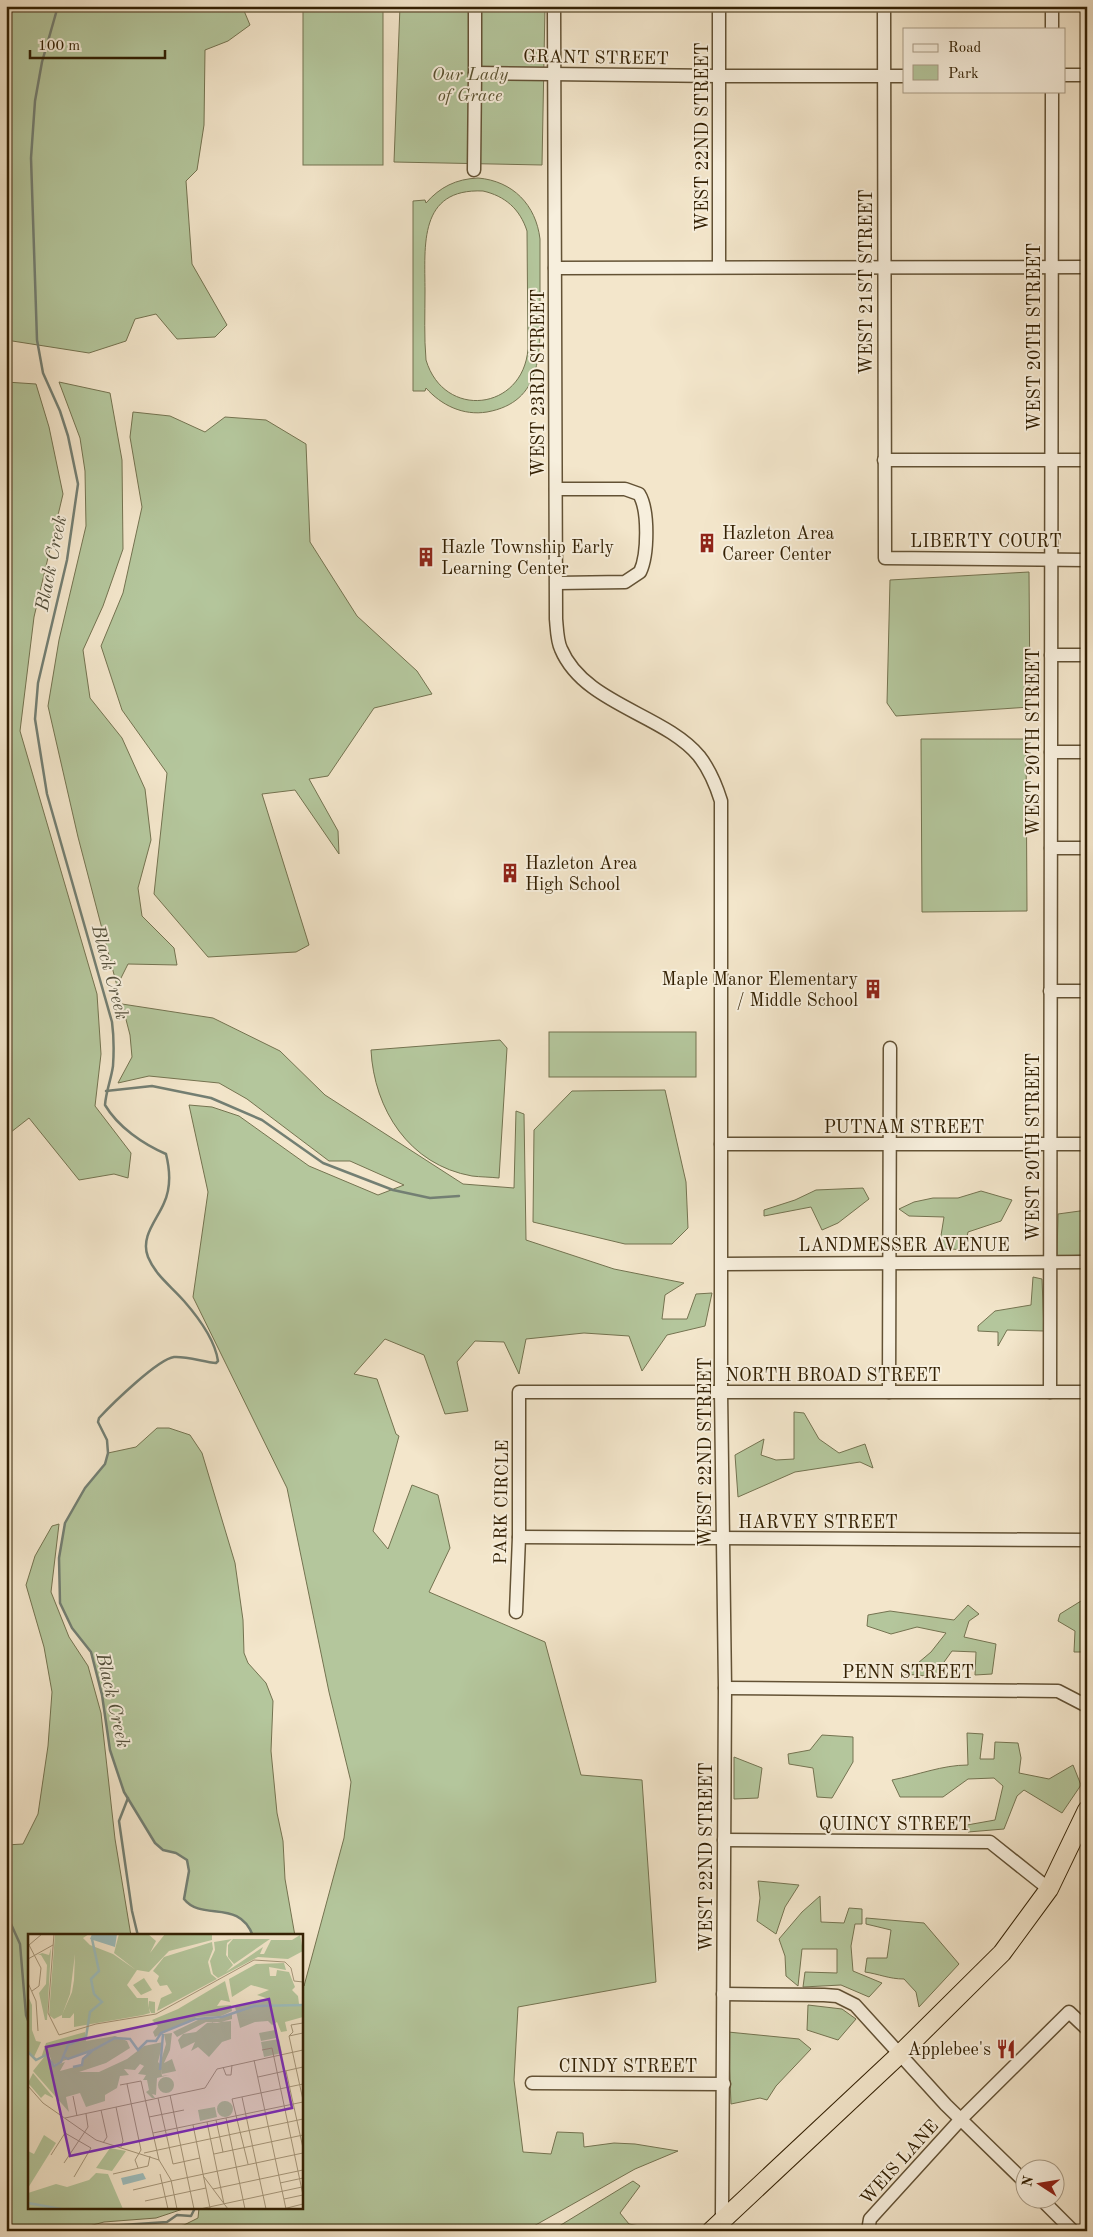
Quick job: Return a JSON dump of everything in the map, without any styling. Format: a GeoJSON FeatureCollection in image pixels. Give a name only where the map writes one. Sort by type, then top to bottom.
{"type":"FeatureCollection","features":[{"type":"Feature","properties":{"kind":"highway"},"geometry":{"type":"LineString","coordinates":[[717,2227],[899,2055],[1002,1953],[1049,1889],[1087,1810]]}},
{"type":"Feature","properties":{"kind":"street"},"geometry":{"type":"LineString","coordinates":[[474,170],[475,6]]}},
{"type":"Feature","properties":{"kind":"street","name":"WEST 23RD STREET"},"geometry":{"type":"LineString","coordinates":[[554,6],[556,619],[561,649],[574,669],[589,684],[610,699],[644,718]]}},
{"type":"Feature","properties":{"kind":"street","name":"WEST 22ND STREET"},"geometry":{"type":"LineString","coordinates":[[719,6],[719,267]]}},
{"type":"Feature","properties":{"kind":"street","name":"WEST 21ST STREET"},"geometry":{"type":"LineString","coordinates":[[884,6],[885,558]]}},
{"type":"Feature","properties":{"kind":"street"},"geometry":{"type":"LineString","coordinates":[[1052,6],[1052,28]]}},
{"type":"Feature","properties":{"kind":"street","name":"GRANT STREET"},"geometry":{"type":"LineString","coordinates":[[475,73],[903,76]]}},
{"type":"Feature","properties":{"kind":"street"},"geometry":{"type":"LineString","coordinates":[[1066,75],[1087,75]]}},
{"type":"Feature","properties":{"kind":"street","name":"WEST 20TH STREET"},"geometry":{"type":"LineString","coordinates":[[1050,1392],[1052,92]]}},
{"type":"Feature","properties":{"kind":"street"},"geometry":{"type":"LineString","coordinates":[[555,268],[1087,267]]}},
{"type":"Feature","properties":{"kind":"street"},"geometry":{"type":"LineString","coordinates":[[884,460],[1087,460]]}},
{"type":"Feature","properties":{"kind":"street"},"geometry":{"type":"LineString","coordinates":[[556,489],[625,489],[639,494],[644,502],[646,517],[645,555],[640,572],[625,582],[557,583]]}},
{"type":"Feature","properties":{"kind":"street","name":"LIBERTY COURT"},"geometry":{"type":"LineString","coordinates":[[885,558],[1087,560]]}},
{"type":"Feature","properties":{"kind":"street"},"geometry":{"type":"LineString","coordinates":[[1051,655],[1087,655]]}},
{"type":"Feature","properties":{"kind":"street","name":"WEST 22ND STREET"},"geometry":{"type":"LineString","coordinates":[[644,718],[680,739],[698,755],[709,769],[721,801],[721,1392],[725,1688],[724,2084],[722,2214],[717,2227]]}},
{"type":"Feature","properties":{"kind":"street"},"geometry":{"type":"LineString","coordinates":[[1051,752],[1087,752]]}},
{"type":"Feature","properties":{"kind":"street"},"geometry":{"type":"LineString","coordinates":[[1051,848],[1087,848]]}},
{"type":"Feature","properties":{"kind":"street"},"geometry":{"type":"LineString","coordinates":[[1050,991],[1087,991]]}},
{"type":"Feature","properties":{"kind":"street"},"geometry":{"type":"LineString","coordinates":[[889,1392],[890,1048]]}},
{"type":"Feature","properties":{"kind":"street","name":"PUTNAM STREET"},"geometry":{"type":"LineString","coordinates":[[721,1144],[1087,1144]]}},
{"type":"Feature","properties":{"kind":"street","name":"LANDMESSER AVENUE"},"geometry":{"type":"LineString","coordinates":[[722,1264],[1087,1262]]}},
{"type":"Feature","properties":{"kind":"street","name":"NORTH BROAD STREET"},"geometry":{"type":"LineString","coordinates":[[519,1392],[1087,1392]]}},
{"type":"Feature","properties":{"kind":"street","name":"PARK CIRCLE"},"geometry":{"type":"LineString","coordinates":[[516,1612],[519,1537],[519,1392]]}},
{"type":"Feature","properties":{"kind":"street","name":"HARVEY STREET"},"geometry":{"type":"LineString","coordinates":[[519,1537],[722,1540],[1087,1540]]}},
{"type":"Feature","properties":{"kind":"street","name":"PENN STREET"},"geometry":{"type":"LineString","coordinates":[[725,1688],[1058,1691],[1087,1706]]}},
{"type":"Feature","properties":{"kind":"street","name":"QUINCY STREET"},"geometry":{"type":"LineString","coordinates":[[724,1840],[990,1842],[1049,1889]]}},
{"type":"Feature","properties":{"kind":"street","name":"WEIS LANE"},"geometry":{"type":"LineString","coordinates":[[723,1994],[824,1995],[843,1998],[860,2010],[899,2055],[1016,2173]]}},
{"type":"Feature","properties":{"kind":"street","name":"WEIS LANE"},"geometry":{"type":"LineString","coordinates":[[868,2231],[870,2219],[961,2119],[1069,2012],[1087,2029]]}},
{"type":"Feature","properties":{"kind":"street","name":"CINDY STREET"},"geometry":{"type":"LineString","coordinates":[[532,2083],[724,2084]]}},
{"type":"Feature","properties":{"kind":"street"},"geometry":{"type":"LineString","coordinates":[[1052,2210],[1073,2231]]}},
{"type":"Feature","properties":{"kind":"green space"},"geometry":{"type":"Polygon","coordinates":[[[6,6],[242,6],[250,25],[228,41],[205,50],[204,125],[197,170],[186,181],[192,264],[227,325],[215,337],[177,339],[156,314],[135,319],[126,341],[89,353],[6,340],[6,6]]]}},
{"type":"Feature","properties":{"kind":"green space","name":"Our Lady of Grace"},"geometry":{"type":"Polygon","coordinates":[[[400,6],[545,6],[542,165],[394,162],[400,6]]]}},
{"type":"Feature","properties":{"kind":"green space"},"geometry":{"type":"Polygon","coordinates":[[[303,8],[383,8],[383,165],[303,165],[303,8]]]}},
{"type":"Feature","properties":{"kind":"green space"},"geometry":{"type":"Polygon","coordinates":[[[478,178],[491,180],[512,190],[521,197],[534,216],[540,239],[540,341],[534,373],[528,386],[519,398],[505,406],[478,413],[453,408],[438,399],[426,388],[425,391],[413,391],[413,201],[425,200],[426,203],[437,192],[449,185],[463,180],[478,178]],[[483,191],[462,193],[447,199],[436,209],[426,239],[426,360],[435,379],[449,392],[465,399],[482,400],[498,396],[512,385],[523,370],[528,349],[527,231],[516,210],[505,200],[483,191]]]}},
{"type":"Feature","properties":{"kind":"green space"},"geometry":{"type":"Polygon","coordinates":[[[6,382],[36,384],[49,427],[63,494],[34,617],[20,731],[97,994],[101,1054],[95,1106],[131,1153],[128,1178],[114,1174],[79,1180],[29,1118],[6,1136],[6,382]]]}},
{"type":"Feature","properties":{"kind":"green space"},"geometry":{"type":"Polygon","coordinates":[[[59,382],[110,393],[122,460],[123,549],[103,606],[83,650],[90,698],[122,738],[145,789],[151,840],[138,888],[142,916],[174,948],[177,965],[128,964],[117,986],[78,837],[48,706],[59,640],[86,526],[85,471],[80,438],[59,382]]]}},
{"type":"Feature","properties":{"kind":"green space"},"geometry":{"type":"Polygon","coordinates":[[[133,412],[170,416],[205,432],[225,417],[266,420],[306,444],[310,542],[357,616],[417,671],[432,694],[374,708],[328,776],[309,779],[338,831],[339,854],[295,790],[262,794],[309,945],[296,952],[208,957],[154,894],[167,773],[122,710],[101,646],[123,593],[142,507],[130,437],[133,412]]]}},
{"type":"Feature","properties":{"kind":"green space"},"geometry":{"type":"Polygon","coordinates":[[[1029,572],[1030,707],[896,716],[887,703],[890,580],[1029,572]]]}},
{"type":"Feature","properties":{"kind":"green space"},"geometry":{"type":"Polygon","coordinates":[[[921,739],[1026,739],[1027,911],[922,912],[921,739]]]}},
{"type":"Feature","properties":{"kind":"green space"},"geometry":{"type":"Polygon","coordinates":[[[122,1004],[213,1018],[280,1051],[325,1095],[463,1184],[514,1188],[516,1111],[524,1114],[526,1240],[614,1269],[684,1283],[665,1295],[662,1319],[687,1319],[696,1294],[712,1293],[705,1326],[667,1335],[642,1371],[629,1336],[584,1333],[526,1339],[519,1374],[504,1342],[475,1341],[457,1362],[468,1411],[445,1414],[424,1355],[385,1339],[354,1374],[377,1379],[396,1434],[399,1436],[373,1531],[388,1549],[412,1485],[438,1495],[450,1548],[429,1592],[545,1642],[581,1775],[642,1780],[656,1982],[518,2007],[514,2080],[523,2152],[551,2154],[557,2132],[583,2133],[584,2147],[614,2143],[635,2144],[678,2151],[635,2169],[525,2231],[149,2231],[184,2225],[198,2218],[199,2210],[302,2210],[302,1975],[304,1986],[344,1838],[351,1782],[329,1692],[287,1488],[193,1297],[208,1192],[189,1105],[212,1107],[239,1116],[309,1166],[378,1195],[404,1185],[350,1161],[329,1161],[247,1099],[219,1083],[149,1076],[118,1083],[132,1057],[130,1035],[122,1004]]]}},
{"type":"Feature","properties":{"kind":"green space"},"geometry":{"type":"Polygon","coordinates":[[[549,1032],[696,1032],[696,1077],[549,1077],[549,1032]]]}},
{"type":"Feature","properties":{"kind":"green space"},"geometry":{"type":"Polygon","coordinates":[[[500,1040],[507,1048],[499,1178],[472,1176],[450,1170],[430,1160],[413,1147],[399,1131],[379,1093],[371,1050],[500,1040]]]}},
{"type":"Feature","properties":{"kind":"green space"},"geometry":{"type":"Polygon","coordinates":[[[665,1090],[686,1182],[688,1228],[672,1244],[625,1244],[533,1222],[534,1130],[572,1091],[665,1090]]]}},
{"type":"Feature","properties":{"kind":"green space"},"geometry":{"type":"Polygon","coordinates":[[[863,1188],[869,1199],[838,1223],[822,1230],[811,1207],[764,1216],[764,1210],[795,1200],[816,1190],[863,1188]]]}},
{"type":"Feature","properties":{"kind":"green space"},"geometry":{"type":"Polygon","coordinates":[[[981,1191],[1012,1200],[1001,1221],[968,1232],[964,1250],[939,1248],[944,1217],[909,1216],[899,1209],[914,1202],[933,1198],[958,1198],[981,1191]]]}},
{"type":"Feature","properties":{"kind":"green space"},"geometry":{"type":"Polygon","coordinates":[[[1087,1210],[1087,1255],[1057,1256],[1058,1214],[1087,1210]]]}},
{"type":"Feature","properties":{"kind":"green space"},"geometry":{"type":"Polygon","coordinates":[[[1033,1277],[1042,1279],[1044,1331],[1007,1330],[998,1346],[998,1332],[978,1331],[978,1326],[995,1311],[1031,1305],[1033,1277]]]}},
{"type":"Feature","properties":{"kind":"green space"},"geometry":{"type":"Polygon","coordinates":[[[794,1412],[804,1413],[819,1439],[839,1453],[865,1444],[873,1468],[860,1462],[795,1472],[738,1497],[735,1455],[764,1439],[761,1455],[776,1460],[794,1459],[794,1412]]]}},
{"type":"Feature","properties":{"kind":"green space"},"geometry":{"type":"Polygon","coordinates":[[[157,1428],[169,1428],[190,1435],[202,1453],[235,1563],[243,1620],[244,1653],[248,1663],[266,1683],[273,1701],[271,1751],[277,1813],[283,1841],[285,1879],[295,1934],[252,1934],[247,1924],[239,1917],[200,1909],[192,1906],[184,1899],[189,1871],[187,1860],[176,1853],[163,1850],[155,1843],[124,1792],[110,1750],[102,1695],[91,1652],[72,1628],[60,1603],[59,1558],[65,1523],[85,1488],[105,1464],[108,1453],[136,1447],[157,1428]]]}},
{"type":"Feature","properties":{"kind":"green space"},"geometry":{"type":"Polygon","coordinates":[[[59,1524],[51,1592],[69,1637],[88,1666],[101,1713],[115,1839],[131,1934],[28,1934],[28,2210],[180,2210],[156,2218],[104,2222],[78,2229],[77,2231],[6,2231],[6,1845],[23,1844],[38,1814],[48,1746],[52,1692],[44,1647],[26,1585],[35,1556],[52,1526],[59,1524]]]}},
{"type":"Feature","properties":{"kind":"green space"},"geometry":{"type":"Polygon","coordinates":[[[1081,1601],[1087,1610],[1087,1652],[1074,1652],[1075,1631],[1058,1621],[1060,1614],[1081,1601]]]}},
{"type":"Feature","properties":{"kind":"green space"},"geometry":{"type":"Polygon","coordinates":[[[968,1605],[979,1614],[969,1621],[964,1637],[996,1644],[992,1674],[975,1675],[976,1652],[952,1651],[939,1669],[958,1679],[905,1674],[931,1652],[946,1633],[917,1627],[891,1634],[867,1626],[868,1615],[890,1611],[954,1620],[968,1605]]]}},
{"type":"Feature","properties":{"kind":"green space"},"geometry":{"type":"Polygon","coordinates":[[[967,1733],[983,1734],[980,1759],[994,1759],[995,1742],[1018,1743],[1021,1758],[1019,1773],[1049,1779],[1073,1765],[1081,1785],[1062,1813],[1024,1790],[1017,1796],[1004,1829],[968,1832],[967,1825],[995,1820],[1003,1786],[994,1778],[968,1779],[943,1797],[900,1797],[892,1780],[939,1768],[968,1765],[967,1733]]]}},
{"type":"Feature","properties":{"kind":"green space"},"geometry":{"type":"Polygon","coordinates":[[[822,1735],[853,1737],[853,1762],[832,1798],[817,1797],[813,1768],[789,1764],[788,1754],[810,1750],[822,1735]]]}},
{"type":"Feature","properties":{"kind":"green space"},"geometry":{"type":"Polygon","coordinates":[[[734,1757],[762,1768],[758,1798],[734,1799],[734,1757]]]}},
{"type":"Feature","properties":{"kind":"green space"},"geometry":{"type":"Polygon","coordinates":[[[758,1881],[799,1885],[785,1907],[776,1934],[757,1921],[760,1898],[758,1881]]]}},
{"type":"Feature","properties":{"kind":"green space"},"geometry":{"type":"Polygon","coordinates":[[[820,1896],[821,1922],[844,1923],[849,1908],[862,1909],[862,1924],[855,1924],[851,1946],[853,1971],[882,1983],[869,1997],[841,1985],[803,1987],[805,1972],[837,1973],[837,1949],[802,1949],[798,1986],[786,1976],[785,1956],[779,1939],[802,1912],[820,1896]]]}},
{"type":"Feature","properties":{"kind":"green space"},"geometry":{"type":"Polygon","coordinates":[[[866,1918],[924,1923],[959,1964],[919,2007],[916,1992],[904,1979],[865,1972],[867,1958],[887,1958],[891,1930],[866,1924],[866,1918]]]}},
{"type":"Feature","properties":{"kind":"green space"},"geometry":{"type":"Polygon","coordinates":[[[808,2005],[842,2009],[856,2019],[838,2040],[807,2030],[808,2005]]]}},
{"type":"Feature","properties":{"kind":"green space"},"geometry":{"type":"Polygon","coordinates":[[[728,2032],[799,2039],[811,2049],[776,2086],[767,2100],[760,2098],[731,2104],[728,2032]]]}},
{"type":"Feature","properties":{"kind":"green space"},"geometry":{"type":"Polygon","coordinates":[[[633,2181],[640,2186],[620,2213],[629,2224],[645,2227],[652,2231],[551,2231],[633,2181]]]}},
{"type":"Feature","properties":{"kind":"waterway","name":"Black Creek"},"geometry":{"type":"LineString","coordinates":[[58,6],[42,62],[35,101],[31,158],[37,340],[43,373],[60,411],[68,436],[78,484],[67,560],[38,683],[35,719],[47,794],[112,1022],[113,1066],[105,1105],[124,1128],[140,1140],[166,1154],[169,1173],[168,1191],[164,1203],[150,1229],[146,1250],[151,1264],[159,1275],[200,1321],[210,1337],[218,1361],[216,1363],[179,1357],[167,1360],[157,1365],[135,1383],[99,1418],[98,1422],[107,1440],[108,1453],[105,1464],[85,1488],[65,1523],[59,1558],[60,1603],[72,1628],[91,1652],[102,1695],[110,1750],[124,1792],[155,1843],[163,1850],[176,1853],[187,1860],[189,1871],[184,1899],[192,1906],[200,1909],[239,1917],[247,1924],[252,1934]]}},
{"type":"Feature","properties":{"kind":"waterway"},"geometry":{"type":"LineString","coordinates":[[106,1091],[152,1086],[211,1098],[262,1120],[323,1163],[393,1190],[430,1198],[459,1196]]}},
{"type":"Feature","properties":{"kind":"waterway","name":"Black Creek"},"geometry":{"type":"LineString","coordinates":[[128,1798],[119,1821],[132,1911],[138,1934]]}},
{"type":"Feature","properties":{"kind":"waterway"},"geometry":{"type":"LineString","coordinates":[[6,1913],[20,1944],[28,2020]]}},
{"type":"Feature","properties":{"kind":"waterway","name":"Black Creek"},"geometry":{"type":"LineString","coordinates":[[99,2231],[107,2226],[167,2222],[177,2215],[191,2216],[194,2210]]}},
{"type":"Feature","properties":{"kind":"place","name":"Hazleton Area Career Center"},"geometry":{"type":"Point","coordinates":[707,543]}},
{"type":"Feature","properties":{"kind":"place","name":"Hazle Township Early Learning Center"},"geometry":{"type":"Point","coordinates":[426,557]}},
{"type":"Feature","properties":{"kind":"place","name":"Hazleton Area High School"},"geometry":{"type":"Point","coordinates":[510,873]}},
{"type":"Feature","properties":{"kind":"place","name":"Maple Manor Elementary / Middle School"},"geometry":{"type":"Point","coordinates":[873,989]}},
{"type":"Feature","properties":{"kind":"place","name":"Applebee's"},"geometry":{"type":"Point","coordinates":[1006,2049]}}]}
